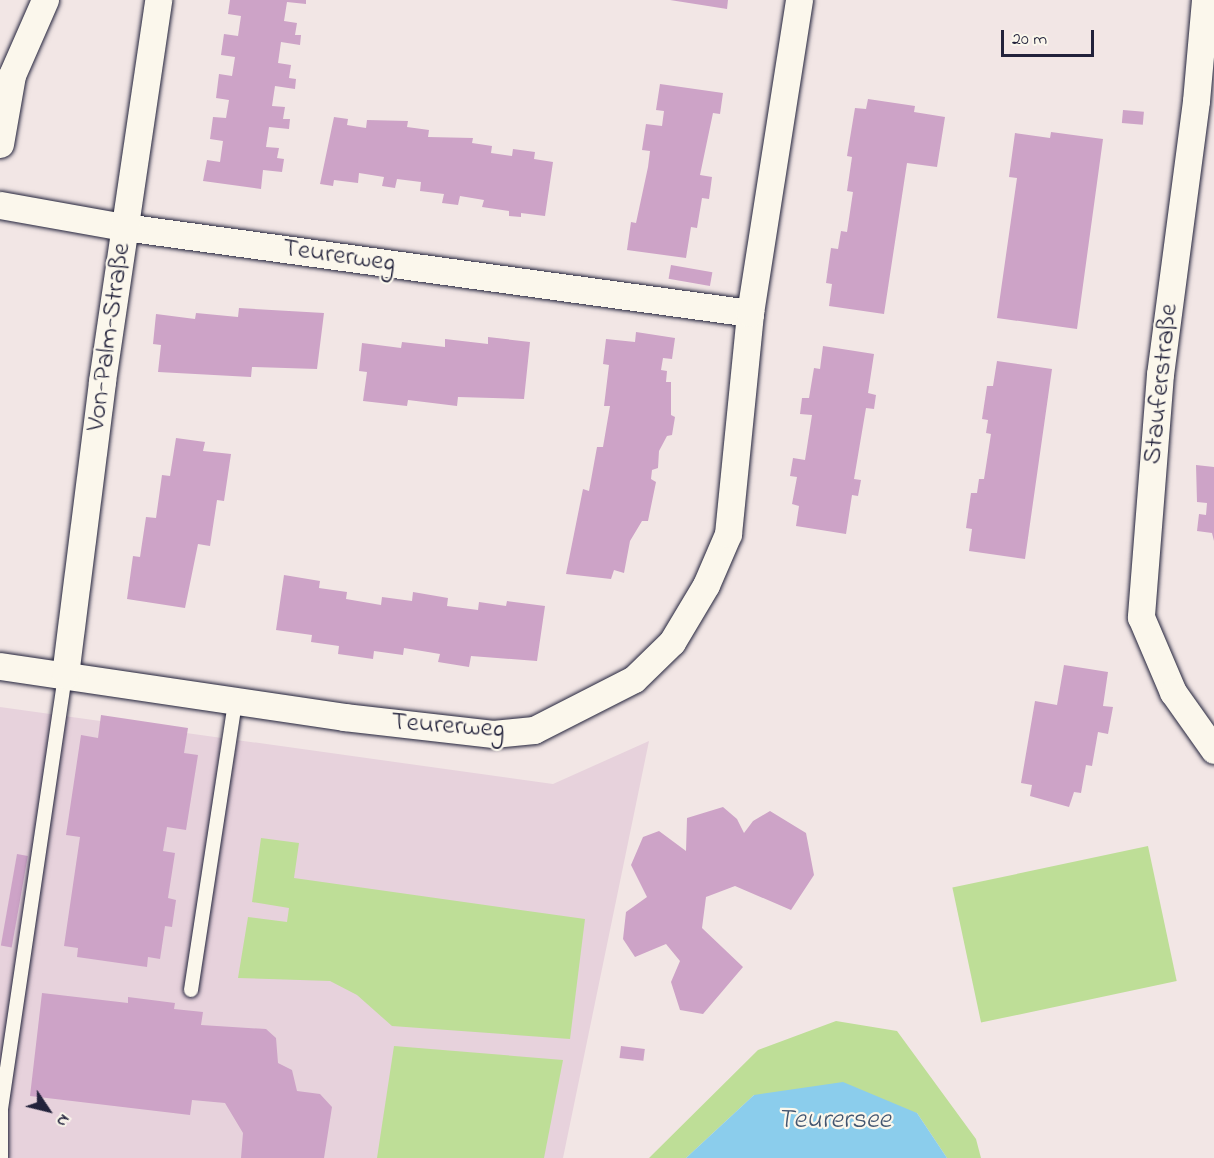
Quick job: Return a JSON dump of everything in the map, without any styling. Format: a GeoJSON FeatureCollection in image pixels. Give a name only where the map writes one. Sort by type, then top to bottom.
{"type":"FeatureCollection","features":[{"type":"Feature","properties":{"kind":"street"},"geometry":{"type":"LineString","coordinates":[[0,144],[12,75],[45,0]]}},
{"type":"Feature","properties":{"kind":"street","name":"Von-Palm-Straße"},"geometry":{"type":"LineString","coordinates":[[65,675],[124,227],[158,0]]}},
{"type":"Feature","properties":{"kind":"street","name":"Teurerweg"},"geometry":{"type":"LineString","coordinates":[[0,666],[235,701],[493,734],[534,730],[634,679],[672,642],[706,585],[728,534],[750,313],[799,0]]}},
{"type":"Feature","properties":{"kind":"street","name":"Stauferstraße"},"geometry":{"type":"LineString","coordinates":[[1205,0],[1160,374],[1141,617],[1173,692],[1214,750]]}},
{"type":"Feature","properties":{"kind":"street","name":"Teurerweg"},"geometry":{"type":"LineString","coordinates":[[0,205],[124,227],[750,313]]}},
{"type":"Feature","properties":{"kind":"lane"},"geometry":{"type":"LineString","coordinates":[[2,1158],[1,1109],[65,675]]}},
{"type":"Feature","properties":{"kind":"lane"},"geometry":{"type":"LineString","coordinates":[[191,990],[235,701]]}},
{"type":"Feature","properties":{"kind":"shaded area"},"geometry":{"type":"Polygon","coordinates":[[[0,707],[553,784],[649,741],[563,1158],[0,1158],[0,707]]]}},
{"type":"Feature","properties":{"kind":"green space"},"geometry":{"type":"Polygon","coordinates":[[[261,838],[299,843],[294,878],[585,919],[570,1039],[392,1026],[357,995],[330,981],[238,978],[248,917],[287,922],[289,908],[252,902],[261,838]]]}},
{"type":"Feature","properties":{"kind":"green space"},"geometry":{"type":"Polygon","coordinates":[[[1148,846],[1177,981],[981,1023],[952,888],[1148,846]]]}},
{"type":"Feature","properties":{"kind":"green space"},"geometry":{"type":"Polygon","coordinates":[[[836,1021],[897,1031],[976,1139],[981,1158],[947,1158],[917,1113],[754,1095],[686,1158],[649,1158],[758,1050],[836,1021]]]}},
{"type":"Feature","properties":{"kind":"green space"},"geometry":{"type":"Polygon","coordinates":[[[394,1046],[563,1060],[544,1158],[377,1158],[394,1046]]]}},
{"type":"Feature","properties":{"kind":"water","name":"Teurersee"},"geometry":{"type":"Polygon","coordinates":[[[843,1082],[917,1113],[947,1158],[686,1158],[754,1095],[843,1082]]]}},
{"type":"Feature","properties":{"kind":"building"},"geometry":{"type":"Polygon","coordinates":[[[230,0],[306,0],[306,4],[287,2],[284,21],[297,23],[295,35],[301,35],[300,45],[281,42],[278,63],[291,65],[289,78],[296,79],[295,89],[275,86],[272,106],[285,107],[283,119],[290,119],[289,129],[269,127],[266,147],[279,148],[277,158],[284,159],[282,172],[263,170],[261,189],[203,181],[207,160],[220,162],[223,141],[210,139],[213,117],[226,118],[229,100],[216,98],[219,74],[232,76],[235,57],[221,55],[224,34],[238,36],[241,16],[228,14],[230,0]]]}},
{"type":"Feature","properties":{"kind":"building"},"geometry":{"type":"Polygon","coordinates":[[[670,0],[728,0],[727,9],[670,0]]]}},
{"type":"Feature","properties":{"kind":"building"},"geometry":{"type":"Polygon","coordinates":[[[660,84],[723,93],[720,114],[713,113],[700,175],[712,177],[709,199],[702,198],[697,228],[691,227],[686,258],[627,250],[631,222],[636,223],[648,167],[650,151],[642,150],[646,124],[662,126],[664,111],[656,110],[660,84]]]}},
{"type":"Feature","properties":{"kind":"building"},"geometry":{"type":"Polygon","coordinates":[[[868,99],[915,106],[914,112],[945,117],[937,167],[907,163],[884,314],[829,306],[832,284],[826,283],[831,248],[838,249],[841,231],[847,232],[853,192],[847,191],[852,157],[847,156],[855,108],[866,109],[868,99]]]}},
{"type":"Feature","properties":{"kind":"building"},"geometry":{"type":"Polygon","coordinates":[[[1123,110],[1144,112],[1143,125],[1122,123],[1123,110]]]}},
{"type":"Feature","properties":{"kind":"building"},"geometry":{"type":"Polygon","coordinates":[[[334,117],[348,119],[347,125],[366,128],[367,120],[408,121],[407,127],[429,130],[428,137],[473,138],[472,143],[492,146],[491,153],[512,156],[513,149],[535,152],[534,159],[553,162],[545,216],[521,213],[521,217],[509,216],[509,211],[482,207],[484,200],[460,196],[458,205],[442,203],[444,194],[420,191],[421,182],[397,179],[395,188],[382,186],[384,177],[359,173],[358,183],[334,180],[333,186],[320,184],[334,117]]]}},
{"type":"Feature","properties":{"kind":"building"},"geometry":{"type":"Polygon","coordinates":[[[1051,132],[1103,139],[1077,329],[997,318],[1017,178],[1009,177],[1015,133],[1050,138],[1051,132]]]}},
{"type":"Feature","properties":{"kind":"building"},"geometry":{"type":"Polygon","coordinates":[[[671,265],[712,272],[710,286],[669,279],[671,265]]]}},
{"type":"Feature","properties":{"kind":"building"},"geometry":{"type":"Polygon","coordinates":[[[239,308],[324,313],[317,369],[252,367],[251,377],[158,372],[161,345],[153,344],[156,314],[195,319],[196,313],[238,317],[239,308]]]}},
{"type":"Feature","properties":{"kind":"building"},"geometry":{"type":"Polygon","coordinates":[[[636,332],[675,338],[672,359],[663,358],[661,370],[667,371],[666,382],[671,382],[671,415],[675,417],[672,435],[667,436],[659,451],[658,468],[652,470],[651,479],[656,482],[648,521],[642,521],[630,541],[624,573],[614,570],[611,579],[566,574],[583,489],[589,491],[597,447],[603,447],[610,406],[604,406],[609,365],[603,364],[606,339],[635,342],[636,332]]]}},
{"type":"Feature","properties":{"kind":"building"},"geometry":{"type":"Polygon","coordinates":[[[488,337],[530,342],[524,399],[458,397],[457,406],[408,400],[407,406],[363,401],[367,372],[359,371],[362,343],[401,348],[402,342],[445,347],[445,339],[488,344],[488,337]]]}},
{"type":"Feature","properties":{"kind":"building"},"geometry":{"type":"Polygon","coordinates":[[[823,346],[874,354],[868,393],[876,395],[874,409],[866,408],[854,479],[861,480],[858,496],[852,495],[846,534],[796,526],[799,506],[792,504],[797,477],[790,476],[793,458],[805,460],[812,415],[800,414],[802,398],[809,398],[814,368],[820,369],[823,346]]]}},
{"type":"Feature","properties":{"kind":"building"},"geometry":{"type":"Polygon","coordinates":[[[997,361],[1052,369],[1025,559],[969,551],[972,529],[966,528],[971,493],[977,493],[979,479],[984,479],[991,434],[986,433],[988,420],[982,419],[987,386],[993,386],[997,361]]]}},
{"type":"Feature","properties":{"kind":"building"},"geometry":{"type":"Polygon","coordinates":[[[176,438],[205,442],[203,451],[231,454],[224,501],[217,500],[210,546],[198,544],[185,608],[127,599],[133,556],[140,557],[146,517],[156,518],[162,475],[170,476],[176,438]]]}},
{"type":"Feature","properties":{"kind":"building"},"geometry":{"type":"Polygon","coordinates":[[[1196,465],[1214,467],[1214,541],[1212,533],[1197,531],[1199,514],[1206,515],[1207,503],[1197,502],[1196,465]]]}},
{"type":"Feature","properties":{"kind":"building"},"geometry":{"type":"Polygon","coordinates":[[[284,575],[320,581],[319,588],[347,592],[346,599],[381,605],[382,597],[412,601],[413,592],[448,598],[447,606],[478,610],[479,602],[506,606],[507,601],[545,606],[537,661],[471,656],[469,667],[438,662],[440,654],[404,648],[403,655],[374,651],[373,659],[338,654],[339,646],[311,642],[312,635],[276,630],[284,575]]]}},
{"type":"Feature","properties":{"kind":"building"},"geometry":{"type":"Polygon","coordinates":[[[1064,665],[1108,672],[1103,706],[1113,707],[1108,734],[1098,732],[1092,766],[1086,765],[1081,793],[1074,792],[1069,807],[1030,796],[1032,785],[1021,783],[1035,701],[1057,705],[1064,665]]]}},
{"type":"Feature","properties":{"kind":"building"},"geometry":{"type":"Polygon","coordinates":[[[101,715],[188,728],[184,753],[198,755],[186,830],[167,827],[163,851],[175,853],[168,898],[176,900],[172,927],[165,926],[160,959],[148,957],[147,967],[77,957],[78,948],[64,946],[80,837],[66,835],[81,735],[98,738],[101,715]]]}},
{"type":"Feature","properties":{"kind":"building"},"geometry":{"type":"Polygon","coordinates":[[[723,807],[737,819],[744,833],[753,821],[770,811],[806,833],[814,875],[791,910],[735,886],[706,897],[702,928],[743,967],[703,1014],[680,1010],[671,982],[680,961],[666,944],[635,957],[623,939],[626,912],[647,897],[631,865],[643,837],[659,831],[686,851],[687,818],[723,807]]]}},
{"type":"Feature","properties":{"kind":"building"},"geometry":{"type":"Polygon","coordinates":[[[17,854],[28,856],[12,947],[1,946],[17,854]]]}},
{"type":"Feature","properties":{"kind":"building"},"geometry":{"type":"Polygon","coordinates":[[[42,993],[128,1003],[128,997],[175,1003],[174,1009],[203,1012],[201,1025],[266,1029],[276,1038],[278,1063],[292,1070],[297,1091],[320,1094],[332,1107],[324,1158],[241,1158],[243,1133],[225,1103],[192,1100],[190,1115],[30,1096],[42,993]]]}},
{"type":"Feature","properties":{"kind":"building"},"geometry":{"type":"Polygon","coordinates":[[[621,1046],[645,1049],[643,1061],[620,1058],[621,1046]]]}}]}
